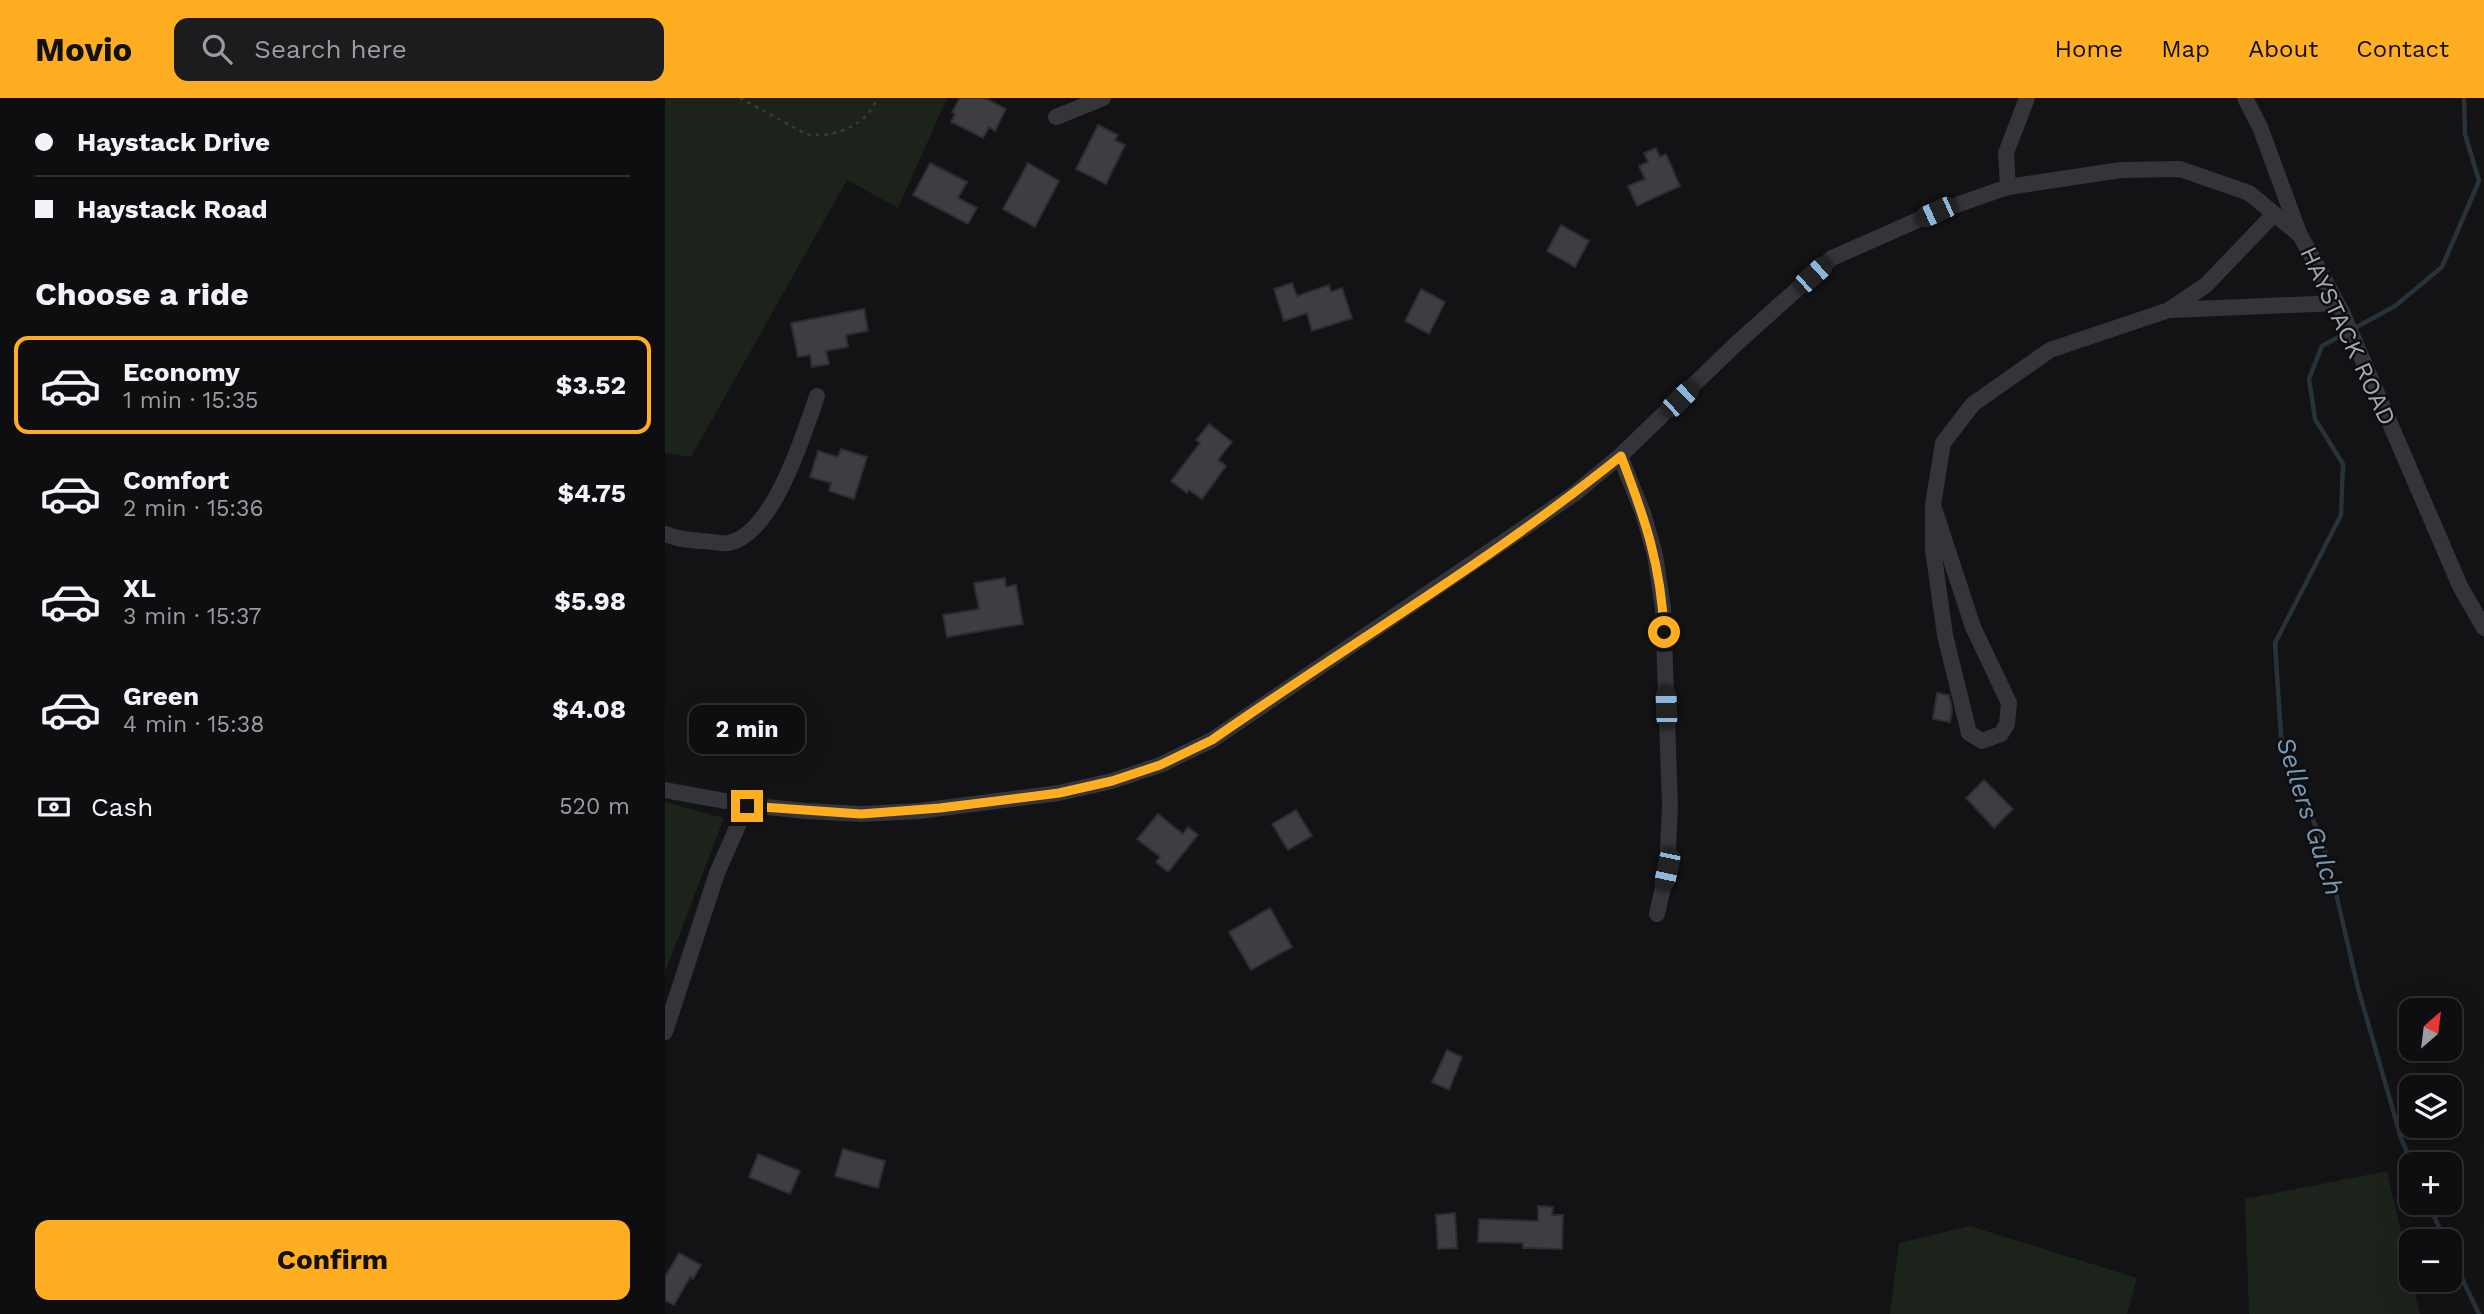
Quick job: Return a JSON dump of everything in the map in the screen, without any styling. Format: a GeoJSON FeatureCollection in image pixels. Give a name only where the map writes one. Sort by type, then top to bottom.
{"type":"FeatureCollection","features":[{"type":"Feature","properties":{"kind":"street"},"geometry":{"type":"LineString","coordinates":[[1056,117],[1103,98]]}},
{"type":"Feature","properties":{"kind":"street"},"geometry":{"type":"LineString","coordinates":[[2008,187],[2006,153],[2027,98]]}},
{"type":"Feature","properties":{"kind":"street"},"geometry":{"type":"LineString","coordinates":[[2245,98],[2260,127],[2300,235]]}},
{"type":"Feature","properties":{"kind":"street","name":"HAYSTACK ROAD"},"geometry":{"type":"LineString","coordinates":[[665,790],[747,806],[861,814],[919,810],[1059,793],[1112,781],[1160,765],[1212,740],[1574,494],[1621,456],[1736,344],[1832,258],[1936,212],[2008,187],[2121,170],[2180,169],[2249,193],[2300,235],[2339,307],[2461,586],[2484,628]]}},
{"type":"Feature","properties":{"kind":"street"},"geometry":{"type":"LineString","coordinates":[[1933,505],[1973,627],[2009,703],[2007,724],[2001,734],[1982,741],[1969,733],[1945,635],[1933,550],[1933,505],[1943,443],[1973,404],[2050,350],[2169,310],[2207,285],[2274,214]]}},
{"type":"Feature","properties":{"kind":"street"},"geometry":{"type":"LineString","coordinates":[[2169,310],[2339,307]]}},
{"type":"Feature","properties":{"kind":"street"},"geometry":{"type":"LineString","coordinates":[[665,534],[678,539],[729,543],[755,529],[773,503],[789,470],[817,396]]}},
{"type":"Feature","properties":{"kind":"street"},"geometry":{"type":"LineString","coordinates":[[1621,456],[1643,513],[1655,555],[1663,608],[1670,806],[1667,869],[1657,914]]}},
{"type":"Feature","properties":{"kind":"street"},"geometry":{"type":"LineString","coordinates":[[665,1032],[717,873],[747,806]]}},
{"type":"Feature","properties":{"kind":"path"},"geometry":{"type":"LineString","coordinates":[[740,98],[806,134],[816,136],[842,131],[864,119],[873,109],[877,98]]}},
{"type":"Feature","properties":{"kind":"shaded area"},"geometry":{"type":"Polygon","coordinates":[[[665,98],[947,98],[898,208],[847,180],[691,457],[665,453],[665,98]]]}},
{"type":"Feature","properties":{"kind":"shaded area"},"geometry":{"type":"Polygon","coordinates":[[[665,802],[724,818],[665,972],[665,802]]]}},
{"type":"Feature","properties":{"kind":"shaded area"},"geometry":{"type":"Polygon","coordinates":[[[2387,1171],[2400,1229],[2399,1292],[2415,1292],[2420,1314],[2249,1314],[2245,1199],[2387,1171]]]}},
{"type":"Feature","properties":{"kind":"shaded area"},"geometry":{"type":"Polygon","coordinates":[[[1970,1226],[2137,1278],[2127,1314],[1890,1314],[1899,1243],[1970,1226]]]}},
{"type":"Feature","properties":{"kind":"building"},"geometry":{"type":"Polygon","coordinates":[[[960,98],[985,98],[1006,109],[995,131],[989,127],[983,138],[951,122],[955,114],[952,112],[960,98]]]}},
{"type":"Feature","properties":{"kind":"building"},"geometry":{"type":"Polygon","coordinates":[[[1098,125],[1118,135],[1115,140],[1125,145],[1106,184],[1076,169],[1098,125]]]}},
{"type":"Feature","properties":{"kind":"building"},"geometry":{"type":"Polygon","coordinates":[[[1656,148],[1660,157],[1666,154],[1680,186],[1637,206],[1628,186],[1645,179],[1639,166],[1648,162],[1644,153],[1656,148]]]}},
{"type":"Feature","properties":{"kind":"building"},"geometry":{"type":"Polygon","coordinates":[[[930,163],[967,182],[958,198],[977,208],[968,224],[913,195],[930,163]]]}},
{"type":"Feature","properties":{"kind":"building"},"geometry":{"type":"Polygon","coordinates":[[[1028,163],[1059,181],[1035,227],[1003,209],[1028,163]]]}},
{"type":"Feature","properties":{"kind":"building"},"geometry":{"type":"Polygon","coordinates":[[[1561,225],[1589,241],[1575,267],[1547,251],[1561,225]]]}},
{"type":"Feature","properties":{"kind":"building"},"geometry":{"type":"Polygon","coordinates":[[[1292,283],[1297,296],[1329,285],[1331,292],[1342,288],[1352,318],[1312,331],[1307,313],[1284,321],[1274,289],[1292,283]]]}},
{"type":"Feature","properties":{"kind":"building"},"geometry":{"type":"Polygon","coordinates":[[[1421,289],[1445,302],[1429,334],[1405,321],[1421,289]]]}},
{"type":"Feature","properties":{"kind":"building"},"geometry":{"type":"Polygon","coordinates":[[[864,309],[868,331],[846,335],[848,347],[826,351],[829,364],[812,367],[810,355],[798,357],[791,323],[864,309]]]}},
{"type":"Feature","properties":{"kind":"building"},"geometry":{"type":"Polygon","coordinates":[[[1209,424],[1232,442],[1218,460],[1226,466],[1202,499],[1189,490],[1187,493],[1171,481],[1200,443],[1196,440],[1209,424]]]}},
{"type":"Feature","properties":{"kind":"building"},"geometry":{"type":"Polygon","coordinates":[[[841,449],[867,457],[854,499],[829,491],[831,483],[810,477],[818,451],[838,457],[841,449]]]}},
{"type":"Feature","properties":{"kind":"building"},"geometry":{"type":"Polygon","coordinates":[[[1005,578],[1006,587],[1016,585],[1023,624],[947,637],[943,615],[979,609],[974,583],[1005,578]]]}},
{"type":"Feature","properties":{"kind":"building"},"geometry":{"type":"Polygon","coordinates":[[[1937,693],[1949,695],[1952,709],[1950,722],[1933,719],[1937,693]]]}},
{"type":"Feature","properties":{"kind":"building"},"geometry":{"type":"Polygon","coordinates":[[[1984,780],[2013,809],[1994,828],[1966,798],[1984,780]]]}},
{"type":"Feature","properties":{"kind":"building"},"geometry":{"type":"Polygon","coordinates":[[[1296,810],[1312,836],[1288,850],[1272,824],[1296,810]]]}},
{"type":"Feature","properties":{"kind":"building"},"geometry":{"type":"Polygon","coordinates":[[[1158,814],[1183,834],[1188,827],[1198,835],[1168,872],[1156,862],[1160,857],[1137,839],[1158,814]]]}},
{"type":"Feature","properties":{"kind":"building"},"geometry":{"type":"Polygon","coordinates":[[[1270,908],[1292,947],[1251,970],[1229,932],[1270,908]]]}},
{"type":"Feature","properties":{"kind":"building"},"geometry":{"type":"Polygon","coordinates":[[[1447,1050],[1462,1057],[1449,1090],[1432,1082],[1447,1050]]]}},
{"type":"Feature","properties":{"kind":"building"},"geometry":{"type":"Polygon","coordinates":[[[843,1149],[885,1161],[878,1188],[835,1176],[843,1149]]]}},
{"type":"Feature","properties":{"kind":"building"},"geometry":{"type":"Polygon","coordinates":[[[758,1154],[800,1171],[790,1194],[749,1177],[758,1154]]]}},
{"type":"Feature","properties":{"kind":"building"},"geometry":{"type":"Polygon","coordinates":[[[1538,1206],[1553,1207],[1552,1215],[1563,1215],[1562,1249],[1523,1248],[1523,1243],[1478,1242],[1479,1219],[1538,1221],[1538,1206]]]}},
{"type":"Feature","properties":{"kind":"building"},"geometry":{"type":"Polygon","coordinates":[[[1455,1213],[1457,1248],[1438,1249],[1436,1215],[1455,1213]]]}},
{"type":"Feature","properties":{"kind":"building"},"geometry":{"type":"Polygon","coordinates":[[[679,1253],[701,1265],[693,1279],[690,1277],[674,1305],[665,1300],[665,1277],[679,1253]]]}},
{"type":"Feature","properties":{"kind":"waterway","name":"Sellers Gulch"},"geometry":{"type":"LineString","coordinates":[[2407,1152],[2358,988],[2328,859],[2281,736],[2275,643],[2341,515],[2343,464],[2315,419],[2309,379],[2322,346],[2395,306],[2442,267],[2479,181],[2465,134],[2464,98]]}},
{"type":"Feature","properties":{"kind":"waterway","name":"Sellers Gulch"},"geometry":{"type":"LineString","coordinates":[[2434,1215],[2440,1229]]}},
{"type":"Feature","properties":{"kind":"waterway","name":"Sellers Gulch"},"geometry":{"type":"LineString","coordinates":[[2462,1278],[2479,1314]]}},
{"type":"Feature","properties":{"kind":"route"},"geometry":{"type":"LineString","coordinates":[[747,806],[861,814],[919,810],[1059,793],[1112,781],[1160,765],[1212,740],[1500,546],[1574,494],[1621,456],[1643,513],[1655,555],[1664,632]]}}]}
